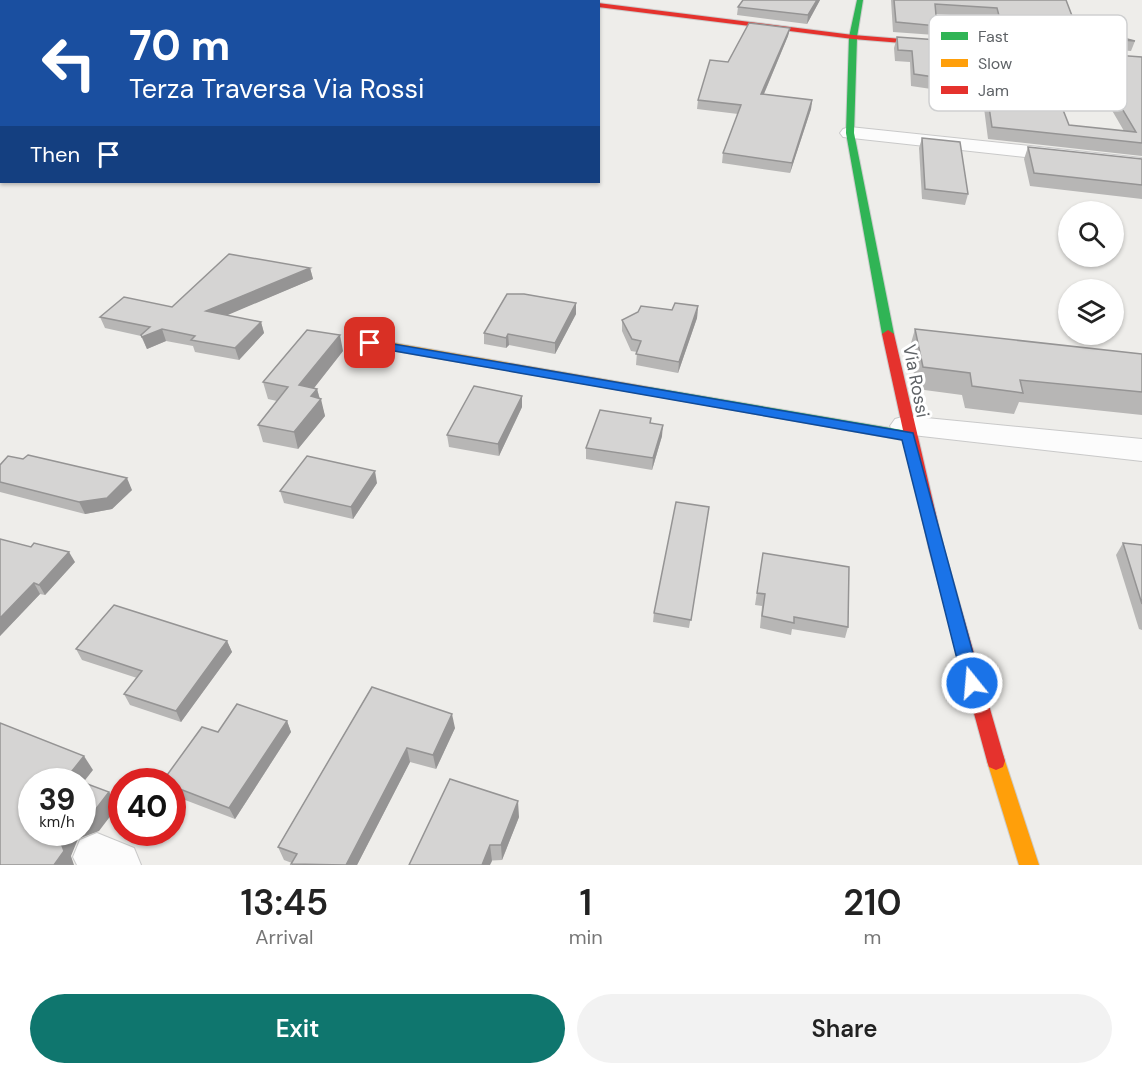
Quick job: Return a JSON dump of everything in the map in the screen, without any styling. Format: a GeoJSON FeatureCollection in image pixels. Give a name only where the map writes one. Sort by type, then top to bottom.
{"type":"FeatureCollection","features":[{"type":"Feature","properties":{"kind":"street","name":"Via Rossi"},"geometry":{"type":"LineString","coordinates":[[860,0],[853,37],[850,133],[907,431],[960,642],[1015,826],[1029,865]]}},
{"type":"Feature","properties":{"kind":"street"},"geometry":{"type":"LineString","coordinates":[[600,5],[853,37],[929,43]]}},
{"type":"Feature","properties":{"kind":"street"},"geometry":{"type":"LineString","coordinates":[[1127,59],[1142,60]]}},
{"type":"Feature","properties":{"kind":"street"},"geometry":{"type":"LineString","coordinates":[[850,133],[1142,164]]}},
{"type":"Feature","properties":{"kind":"street"},"geometry":{"type":"LineString","coordinates":[[370,343],[907,431],[1142,450]]}},
{"type":"Feature","properties":{"kind":"building"},"geometry":{"type":"Polygon","coordinates":[[[743,0],[817,0],[808,15],[738,7],[743,0]]]}},
{"type":"Feature","properties":{"kind":"building"},"geometry":{"type":"Polygon","coordinates":[[[894,0],[1066,0],[1072,15],[999,15],[997,8],[935,4],[936,15],[929,15],[929,25],[896,22],[894,0]]]}},
{"type":"Feature","properties":{"kind":"building"},"geometry":{"type":"Polygon","coordinates":[[[749,23],[790,28],[761,94],[812,100],[792,163],[723,153],[741,105],[698,100],[710,60],[728,62],[749,23]]]}},
{"type":"Feature","properties":{"kind":"building"},"geometry":{"type":"Polygon","coordinates":[[[897,37],[929,39],[929,76],[914,74],[912,51],[898,50],[897,37]]]}},
{"type":"Feature","properties":{"kind":"building"},"geometry":{"type":"Polygon","coordinates":[[[1127,56],[1142,57],[1142,143],[992,127],[990,111],[1063,111],[1069,125],[1136,132],[1124,111],[1127,111],[1127,56]]]}},
{"type":"Feature","properties":{"kind":"building"},"geometry":{"type":"Polygon","coordinates":[[[922,138],[960,142],[968,194],[925,189],[922,138]]]}},
{"type":"Feature","properties":{"kind":"building"},"geometry":{"type":"Polygon","coordinates":[[[1028,147],[1142,159],[1142,185],[1034,173],[1028,147]]]}},
{"type":"Feature","properties":{"kind":"building"},"geometry":{"type":"Polygon","coordinates":[[[229,254],[310,268],[206,311],[261,322],[235,348],[191,340],[195,336],[162,329],[142,337],[141,335],[150,327],[100,317],[124,297],[172,307],[229,254]]]}},
{"type":"Feature","properties":{"kind":"building"},"geometry":{"type":"Polygon","coordinates":[[[507,294],[524,294],[576,303],[555,343],[508,334],[506,338],[484,333],[507,294]]]}},
{"type":"Feature","properties":{"kind":"building"},"geometry":{"type":"Polygon","coordinates":[[[675,303],[698,306],[679,362],[636,354],[641,341],[632,339],[622,320],[638,312],[641,306],[672,310],[675,303]]]}},
{"type":"Feature","properties":{"kind":"building"},"geometry":{"type":"Polygon","coordinates":[[[915,329],[1142,354],[1142,392],[1020,380],[1023,393],[972,386],[970,373],[923,367],[915,329]]]}},
{"type":"Feature","properties":{"kind":"building"},"geometry":{"type":"Polygon","coordinates":[[[307,330],[340,335],[299,385],[317,389],[311,396],[321,399],[294,432],[258,425],[288,387],[263,382],[307,330]]]}},
{"type":"Feature","properties":{"kind":"building"},"geometry":{"type":"Polygon","coordinates":[[[474,386],[522,396],[498,444],[447,435],[474,386]]]}},
{"type":"Feature","properties":{"kind":"building"},"geometry":{"type":"Polygon","coordinates":[[[600,410],[651,418],[650,423],[663,425],[653,458],[586,448],[600,410]]]}},
{"type":"Feature","properties":{"kind":"building"},"geometry":{"type":"Polygon","coordinates":[[[28,455],[127,478],[107,498],[79,502],[0,482],[0,465],[8,456],[23,459],[28,455]]]}},
{"type":"Feature","properties":{"kind":"building"},"geometry":{"type":"Polygon","coordinates":[[[307,456],[375,471],[351,507],[280,491],[307,456]]]}},
{"type":"Feature","properties":{"kind":"building"},"geometry":{"type":"Polygon","coordinates":[[[676,502],[709,507],[691,620],[654,613],[676,502]]]}},
{"type":"Feature","properties":{"kind":"building"},"geometry":{"type":"Polygon","coordinates":[[[0,539],[31,547],[34,543],[69,552],[39,585],[34,583],[0,618],[0,539]]]}},
{"type":"Feature","properties":{"kind":"building"},"geometry":{"type":"Polygon","coordinates":[[[1123,543],[1142,545],[1142,604],[1123,543]]]}},
{"type":"Feature","properties":{"kind":"building"},"geometry":{"type":"Polygon","coordinates":[[[763,553],[849,567],[848,627],[794,617],[794,623],[762,616],[765,594],[757,593],[763,553]]]}},
{"type":"Feature","properties":{"kind":"building"},"geometry":{"type":"Polygon","coordinates":[[[114,605],[227,641],[176,711],[124,694],[142,671],[76,649],[114,605]]]}},
{"type":"Feature","properties":{"kind":"building"},"geometry":{"type":"Polygon","coordinates":[[[372,687],[452,714],[433,755],[407,748],[346,865],[291,864],[297,854],[278,847],[372,687]]]}},
{"type":"Feature","properties":{"kind":"building"},"geometry":{"type":"Polygon","coordinates":[[[237,704],[287,721],[229,808],[186,791],[186,768],[172,768],[202,727],[218,732],[237,704]]]}},
{"type":"Feature","properties":{"kind":"building"},"geometry":{"type":"Polygon","coordinates":[[[0,723],[84,756],[74,768],[18,768],[18,846],[62,846],[64,851],[54,865],[0,865],[0,723]]]}},
{"type":"Feature","properties":{"kind":"building"},"geometry":{"type":"Polygon","coordinates":[[[450,779],[518,801],[501,845],[490,845],[482,865],[409,865],[450,779]]]}},
{"type":"Feature","properties":{"kind":"building"},"geometry":{"type":"Polygon","coordinates":[[[96,787],[108,793],[96,809],[96,787]]]}},
{"type":"Feature","properties":{"kind":"traffic: fast"},"geometry":{"type":"LineString","coordinates":[[860,0],[853,37],[850,133],[888,334]]}},
{"type":"Feature","properties":{"kind":"traffic: fast"},"geometry":{"type":"LineString","coordinates":[[649,391],[908,436]]}},
{"type":"Feature","properties":{"kind":"traffic: slow"},"geometry":{"type":"LineString","coordinates":[[902,41],[929,43]]}},
{"type":"Feature","properties":{"kind":"traffic: slow"},"geometry":{"type":"LineString","coordinates":[[1127,59],[1142,60]]}},
{"type":"Feature","properties":{"kind":"traffic: slow"},"geometry":{"type":"LineString","coordinates":[[371,343],[649,391]]}},
{"type":"Feature","properties":{"kind":"traffic: slow"},"geometry":{"type":"LineString","coordinates":[[996,761],[1029,865]]}},
{"type":"Feature","properties":{"kind":"traffic: jam"},"geometry":{"type":"LineString","coordinates":[[600,5],[902,41]]}},
{"type":"Feature","properties":{"kind":"traffic: jam"},"geometry":{"type":"LineString","coordinates":[[888,334],[936,549],[996,761]]}},
{"type":"Feature","properties":{"kind":"route"},"geometry":{"type":"LineString","coordinates":[[370,343],[908,436],[972,683]]}}]}
